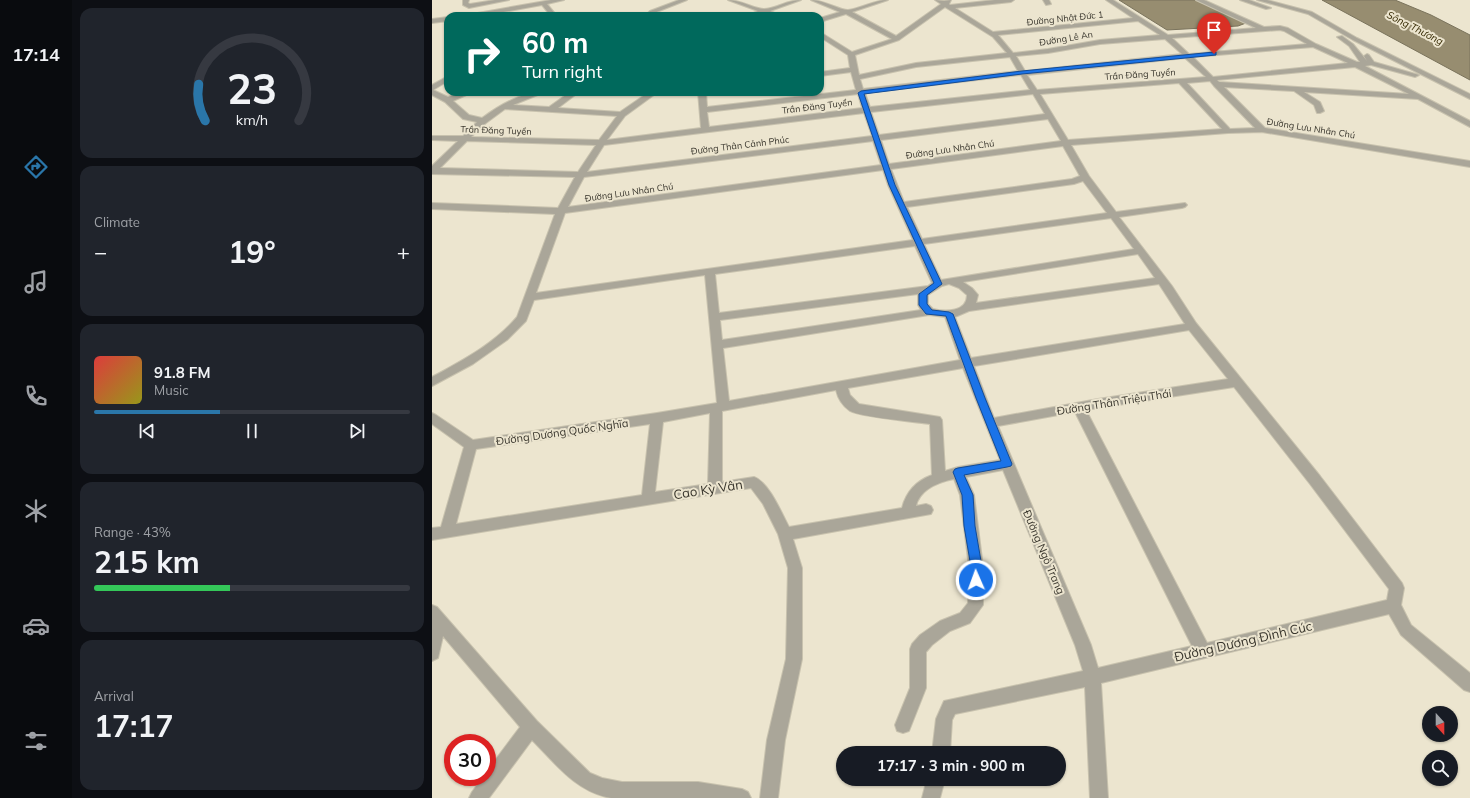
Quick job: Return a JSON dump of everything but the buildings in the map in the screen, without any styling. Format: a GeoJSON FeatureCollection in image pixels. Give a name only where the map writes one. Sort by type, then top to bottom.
{"type":"FeatureCollection","features":[{"type":"Feature","properties":{"kind":"street"},"geometry":{"type":"LineString","coordinates":[[466,0],[465,4],[469,6],[506,0]]}},
{"type":"Feature","properties":{"kind":"street"},"geometry":{"type":"LineString","coordinates":[[493,12],[561,0]]}},
{"type":"Feature","properties":{"kind":"street"},"geometry":{"type":"LineString","coordinates":[[652,12],[684,0]]}},
{"type":"Feature","properties":{"kind":"street"},"geometry":{"type":"LineString","coordinates":[[731,0],[764,11],[798,0]]}},
{"type":"Feature","properties":{"kind":"street"},"geometry":{"type":"LineString","coordinates":[[814,0],[847,12],[897,39]]}},
{"type":"Feature","properties":{"kind":"street"},"geometry":{"type":"LineString","coordinates":[[824,19],[885,0]]}},
{"type":"Feature","properties":{"kind":"street"},"geometry":{"type":"LineString","coordinates":[[852,54],[897,39],[946,2],[1011,0]]}},
{"type":"Feature","properties":{"kind":"street"},"geometry":{"type":"LineString","coordinates":[[1109,0],[1167,37],[1217,84],[1262,130]]}},
{"type":"Feature","properties":{"kind":"street"},"geometry":{"type":"LineString","coordinates":[[1199,0],[1265,29]]}},
{"type":"Feature","properties":{"kind":"street"},"geometry":{"type":"LineString","coordinates":[[1243,0],[1306,17],[1351,45],[1368,63],[1444,84]]}},
{"type":"Feature","properties":{"kind":"street"},"geometry":{"type":"LineString","coordinates":[[1262,1],[1280,11]]}},
{"type":"Feature","properties":{"kind":"street"},"geometry":{"type":"LineString","coordinates":[[1262,1],[1310,13],[1355,39],[1470,97]]}},
{"type":"Feature","properties":{"kind":"street"},"geometry":{"type":"LineString","coordinates":[[546,2],[552,12]]}},
{"type":"Feature","properties":{"kind":"street"},"geometry":{"type":"LineString","coordinates":[[946,2],[992,34],[1011,54],[1067,143],[1085,177],[1162,280],[1192,326],[1238,382],[1397,588],[1393,606],[1406,630],[1470,684]]}},
{"type":"Feature","properties":{"kind":"street"},"geometry":{"type":"LineString","coordinates":[[432,21],[444,20]]}},
{"type":"Feature","properties":{"kind":"street","name":"Đường Nhật Đức 1"},"geometry":{"type":"LineString","coordinates":[[992,34],[1140,20]]}},
{"type":"Feature","properties":{"kind":"street","name":"Đường Lê An"},"geometry":{"type":"LineString","coordinates":[[856,78],[916,65],[1048,51],[1100,42],[1265,29],[1286,29],[1314,45]]}},
{"type":"Feature","properties":{"kind":"street"},"geometry":{"type":"LineString","coordinates":[[824,36],[852,54],[856,78],[892,185],[938,284]]}},
{"type":"Feature","properties":{"kind":"street"},"geometry":{"type":"LineString","coordinates":[[1355,39],[1368,63]]}},
{"type":"Feature","properties":{"kind":"street"},"geometry":{"type":"LineString","coordinates":[[703,110],[861,93],[1022,73],[1186,56],[1314,45],[1422,97],[1470,125]]}},
{"type":"Feature","properties":{"kind":"street","name":"Trần Đăng Tuyển"},"geometry":{"type":"LineString","coordinates":[[432,138],[601,143],[866,110],[1034,92],[1210,79],[1368,63]]}},
{"type":"Feature","properties":{"kind":"street"},"geometry":{"type":"LineString","coordinates":[[824,74],[855,70]]}},
{"type":"Feature","properties":{"kind":"street"},"geometry":{"type":"LineString","coordinates":[[432,88],[444,80]]}},
{"type":"Feature","properties":{"kind":"street"},"geometry":{"type":"LineString","coordinates":[[1181,81],[1228,131]]}},
{"type":"Feature","properties":{"kind":"street"},"geometry":{"type":"LineString","coordinates":[[1217,84],[1422,97]]}},
{"type":"Feature","properties":{"kind":"street"},"geometry":{"type":"LineString","coordinates":[[1297,90],[1317,104],[1320,112]]}},
{"type":"Feature","properties":{"kind":"street"},"geometry":{"type":"LineString","coordinates":[[432,92],[448,100],[466,116],[483,121]]}},
{"type":"Feature","properties":{"kind":"street"},"geometry":{"type":"LineString","coordinates":[[448,100],[458,96]]}},
{"type":"Feature","properties":{"kind":"street"},"geometry":{"type":"LineString","coordinates":[[432,171],[483,121],[504,106],[530,96]]}},
{"type":"Feature","properties":{"kind":"street"},"geometry":{"type":"LineString","coordinates":[[550,110],[569,96]]}},
{"type":"Feature","properties":{"kind":"street"},"geometry":{"type":"LineString","coordinates":[[432,382],[499,342],[522,318],[561,211],[581,175],[601,143],[622,114],[648,96]]}},
{"type":"Feature","properties":{"kind":"street"},"geometry":{"type":"LineString","coordinates":[[702,96],[705,129]]}},
{"type":"Feature","properties":{"kind":"street"},"geometry":{"type":"LineString","coordinates":[[504,106],[622,114]]}},
{"type":"Feature","properties":{"kind":"street","name":"Đường Thân Cảnh Phúc"},"geometry":{"type":"LineString","coordinates":[[432,171],[581,175],[1050,116]]}},
{"type":"Feature","properties":{"kind":"street","name":"Đường Lưu Nhân Chú"},"geometry":{"type":"LineString","coordinates":[[432,206],[561,211],[1067,143],[1228,131],[1262,130],[1470,164]]}},
{"type":"Feature","properties":{"kind":"street"},"geometry":{"type":"LineString","coordinates":[[901,205],[1074,182],[1085,177]]}},
{"type":"Feature","properties":{"kind":"street"},"geometry":{"type":"LineString","coordinates":[[530,297],[710,273],[1182,205]]}},
{"type":"Feature","properties":{"kind":"street"},"geometry":{"type":"LineString","coordinates":[[929,312],[923,305],[923,294],[928,289],[938,284],[1140,251]]}},
{"type":"Feature","properties":{"kind":"street"},"geometry":{"type":"LineString","coordinates":[[710,273],[717,345],[720,407],[715,488]]}},
{"type":"Feature","properties":{"kind":"street"},"geometry":{"type":"LineString","coordinates":[[717,345],[929,312],[949,314],[967,308],[1162,280]]}},
{"type":"Feature","properties":{"kind":"street"},"geometry":{"type":"LineString","coordinates":[[950,281],[962,285],[971,292],[973,301],[967,308]]}},
{"type":"Feature","properties":{"kind":"street"},"geometry":{"type":"LineString","coordinates":[[714,317],[928,289]]}},
{"type":"Feature","properties":{"kind":"street","name":"Đường Ngô Trang"},"geometry":{"type":"LineString","coordinates":[[949,314],[990,423],[1083,645],[1092,677],[1099,798]]}},
{"type":"Feature","properties":{"kind":"street","name":"Đường Dương Quốc Nghĩa"},"geometry":{"type":"LineString","coordinates":[[471,445],[699,411],[967,363],[1192,326]]}},
{"type":"Feature","properties":{"kind":"street","name":"Đường Thân Triệu Thái"},"geometry":{"type":"LineString","coordinates":[[990,423],[1079,407],[1238,382]]}},
{"type":"Feature","properties":{"kind":"street"},"geometry":{"type":"LineString","coordinates":[[841,385],[844,397],[855,408],[936,420],[939,477]]}},
{"type":"Feature","properties":{"kind":"street"},"geometry":{"type":"LineString","coordinates":[[1079,407],[1202,650]]}},
{"type":"Feature","properties":{"kind":"street"},"geometry":{"type":"LineString","coordinates":[[432,418],[471,445],[447,531]]}},
{"type":"Feature","properties":{"kind":"street"},"geometry":{"type":"LineString","coordinates":[[648,499],[656,418]]}},
{"type":"Feature","properties":{"kind":"street"},"geometry":{"type":"LineString","coordinates":[[908,513],[914,494],[925,485],[939,477],[958,472],[1007,464]]}},
{"type":"Feature","properties":{"kind":"street"},"geometry":{"type":"LineString","coordinates":[[903,725],[918,688],[918,649],[926,640],[945,626],[965,618],[975,605],[976,567],[967,495],[958,472]]}},
{"type":"Feature","properties":{"kind":"street","name":"Cao Kỳ Vân"},"geometry":{"type":"LineString","coordinates":[[432,534],[754,482],[768,500],[785,534],[795,568],[794,659],[776,740],[769,798]]}},
{"type":"Feature","properties":{"kind":"street"},"geometry":{"type":"LineString","coordinates":[[785,534],[926,510]]}},
{"type":"Feature","properties":{"kind":"street","name":"Đường Dương Đình Cúc"},"geometry":{"type":"LineString","coordinates":[[942,746],[944,719],[950,707],[1092,677],[1393,606]]}},
{"type":"Feature","properties":{"kind":"street"},"geometry":{"type":"LineString","coordinates":[[432,653],[435,616]]}},
{"type":"Feature","properties":{"kind":"street"},"geometry":{"type":"LineString","coordinates":[[435,616],[531,727],[584,779],[600,787],[622,791],[698,791],[742,798]]}},
{"type":"Feature","properties":{"kind":"street"},"geometry":{"type":"LineString","coordinates":[[478,798],[531,727]]}},
{"type":"Feature","properties":{"kind":"street"},"geometry":{"type":"LineString","coordinates":[[931,798],[934,786]]}},
{"type":"Feature","properties":{"kind":"water"},"geometry":{"type":"Polygon","coordinates":[[[1119,0],[1196,0],[1246,23],[1238,26],[1167,30],[1119,0]]]}},
{"type":"Feature","properties":{"kind":"water","name":"Sông Thương"},"geometry":{"type":"Polygon","coordinates":[[[1322,0],[1395,0],[1431,15],[1470,35],[1470,80],[1322,0]]]}},
{"type":"Feature","properties":{"kind":"route"},"geometry":{"type":"LineString","coordinates":[[976,580],[976,567],[967,495],[958,472],[980,470],[1007,464],[980,398],[949,314],[929,312],[923,305],[923,294],[929,288],[938,284],[892,185],[861,93],[914,85],[1022,73],[1214,54]]}}]}
